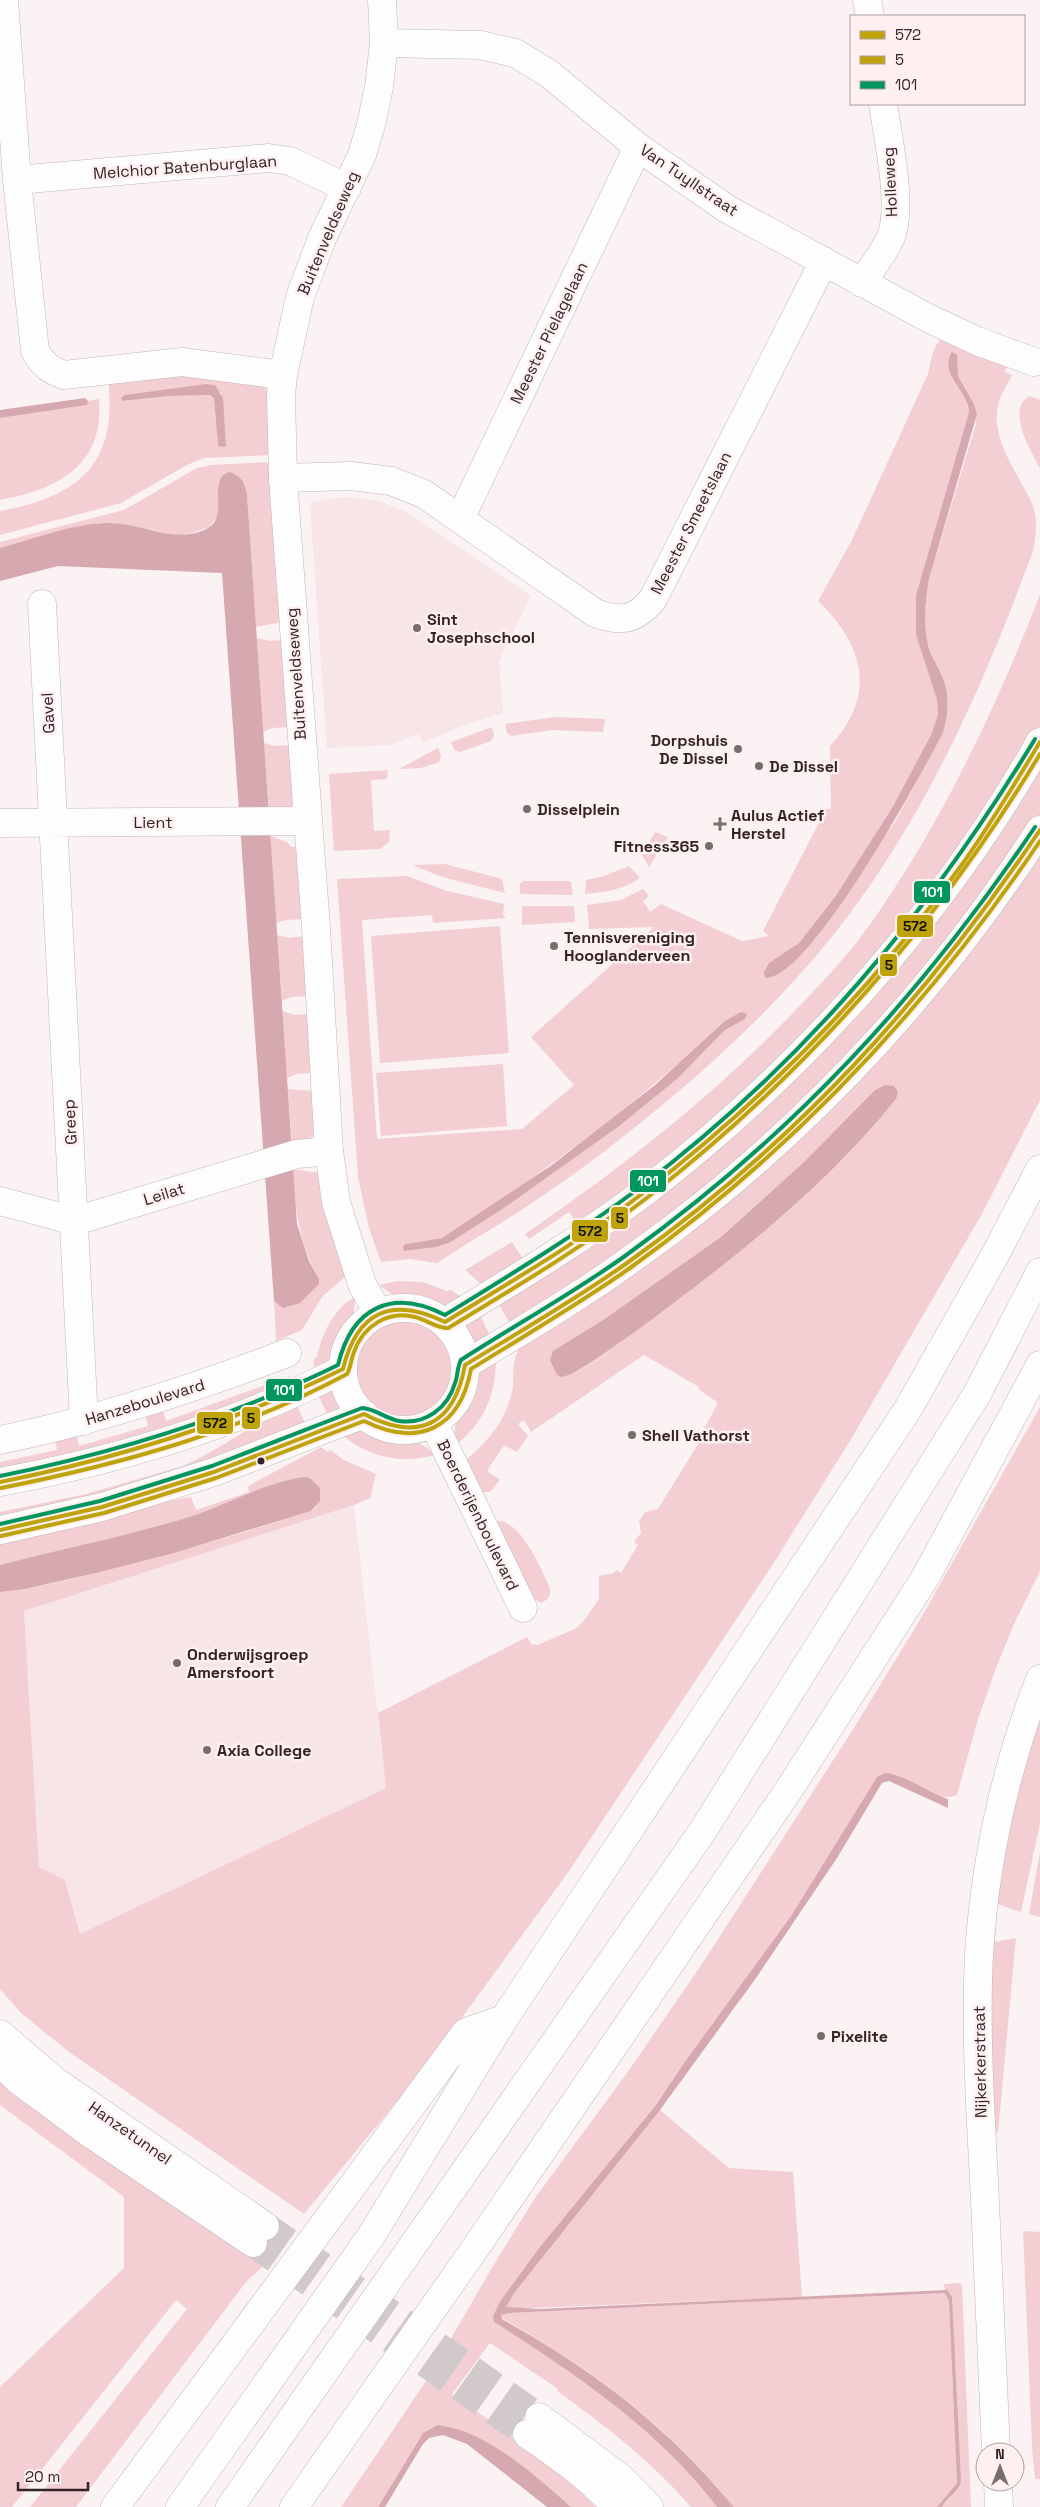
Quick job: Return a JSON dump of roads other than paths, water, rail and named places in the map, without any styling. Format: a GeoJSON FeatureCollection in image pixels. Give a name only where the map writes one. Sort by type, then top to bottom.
{"type":"FeatureCollection","features":[{"type":"Feature","properties":{"kind":"main road"},"geometry":{"type":"LineString","coordinates":[[4,0],[17,180],[34,351],[50,371],[64,375],[182,362],[283,375]]}},
{"type":"Feature","properties":{"kind":"main road"},"geometry":{"type":"LineString","coordinates":[[382,0],[384,43]]}},
{"type":"Feature","properties":{"kind":"main road"},"geometry":{"type":"LineString","coordinates":[[867,0],[870,15]]}},
{"type":"Feature","properties":{"kind":"main road","name":"Van Tuyllstraat"},"geometry":{"type":"LineString","coordinates":[[384,43],[480,45],[515,53],[548,73],[638,147],[727,208],[862,283],[978,341],[1034,362]]}},
{"type":"Feature","properties":{"kind":"main road","name":"Buitenveldseweg"},"geometry":{"type":"LineString","coordinates":[[378,1313],[362,1284],[336,1202],[329,1150],[316,928],[283,478],[283,375],[300,297],[323,236],[362,155],[372,125],[384,43]]}},
{"type":"Feature","properties":{"kind":"main road","name":"Holleweg"},"geometry":{"type":"LineString","coordinates":[[862,283],[891,237],[894,216],[893,175],[883,105]]}},
{"type":"Feature","properties":{"kind":"main road","name":"Meester Pielagelaan"},"geometry":{"type":"LineString","coordinates":[[460,519],[638,147]]}},
{"type":"Feature","properties":{"kind":"main road","name":"Melchior Batenburglaan"},"geometry":{"type":"LineString","coordinates":[[17,180],[269,158],[290,161],[347,188]]}},
{"type":"Feature","properties":{"kind":"main road","name":"Meester Smeetslaan"},"geometry":{"type":"LineString","coordinates":[[283,478],[351,476],[392,481],[424,494],[595,613],[623,619],[641,612],[653,599],[824,261]]}},
{"type":"Feature","properties":{"kind":"main road","name":"Gavel"},"geometry":{"type":"LineString","coordinates":[[42,604],[55,822]]}},
{"type":"Feature","properties":{"kind":"main road"},"geometry":{"type":"LineString","coordinates":[[445,1322],[552,1257],[629,1203],[674,1168],[771,1082],[861,989],[911,929],[992,820],[1040,742]]}},
{"type":"Feature","properties":{"kind":"main road","name":"Lient"},"geometry":{"type":"LineString","coordinates":[[0,823],[307,821]]}},
{"type":"Feature","properties":{"kind":"main road","name":"Greep"},"geometry":{"type":"LineString","coordinates":[[55,822],[84,1422]]}},
{"type":"Feature","properties":{"kind":"main road"},"geometry":{"type":"LineString","coordinates":[[465,1365],[577,1297],[675,1226],[722,1190],[811,1110],[900,1016],[945,962],[987,907],[1040,830]]}},
{"type":"Feature","properties":{"kind":"main road","name":"Leilat"},"geometry":{"type":"LineString","coordinates":[[75,1221],[259,1164],[297,1154],[329,1150]]}},
{"type":"Feature","properties":{"kind":"main road"},"geometry":{"type":"LineString","coordinates":[[180,2507],[370,2236],[504,2019],[908,1409],[994,1257],[1040,1168]]}},
{"type":"Feature","properties":{"kind":"main road"},"geometry":{"type":"LineString","coordinates":[[0,1201],[75,1221]]}},
{"type":"Feature","properties":{"kind":"main road"},"geometry":{"type":"LineString","coordinates":[[230,2507],[702,1832],[976,1394],[1040,1272]]}},
{"type":"Feature","properties":{"kind":"main road"},"geometry":{"type":"LineString","coordinates":[[404,1308],[421,1310],[445,1322],[457,1336],[465,1365],[464,1380],[459,1395],[450,1409],[433,1422],[409,1429],[394,1428],[378,1423],[364,1414],[350,1394],[343,1369],[346,1352],[352,1337],[363,1324],[378,1313],[404,1308]]}},
{"type":"Feature","properties":{"kind":"main road","name":"Hanzeboulevard"},"geometry":{"type":"LineString","coordinates":[[0,1440],[84,1422],[160,1400],[287,1353]]}},
{"type":"Feature","properties":{"kind":"main road"},"geometry":{"type":"LineString","coordinates":[[294,2507],[482,2239],[788,1792],[924,1578],[1040,1365]]}},
{"type":"Feature","properties":{"kind":"main road"},"geometry":{"type":"LineString","coordinates":[[0,1482],[115,1456],[188,1434],[270,1404],[343,1369]]}},
{"type":"Feature","properties":{"kind":"main road"},"geometry":{"type":"LineString","coordinates":[[0,1530],[102,1507],[204,1475],[319,1433],[364,1414]]}},
{"type":"Feature","properties":{"kind":"main road","name":"Boerderijenboulevard"},"geometry":{"type":"LineString","coordinates":[[433,1422],[523,1608]]}},
{"type":"Feature","properties":{"kind":"main road","name":"Nijkerkerstraat"},"geometry":{"type":"LineString","coordinates":[[996,2442],[978,2039],[979,1953],[987,1885],[998,1819],[1016,1751],[1040,1679]]}},
{"type":"Feature","properties":{"kind":"main road"},"geometry":{"type":"LineString","coordinates":[[115,2507],[466,2032],[504,2019]]}},
{"type":"Feature","properties":{"kind":"main road","name":"Hanzetunnel"},"geometry":{"type":"LineString","coordinates":[[0,2034],[55,2081],[259,2235],[91,2134],[18,2080],[0,2062]]}},
{"type":"Feature","properties":{"kind":"main road"},"geometry":{"type":"LineString","coordinates":[[616,2507],[571,2466],[533,2425],[622,2479],[649,2507]]}},
{"type":"Feature","properties":{"kind":"main road"},"geometry":{"type":"LineString","coordinates":[[998,2492],[999,2507]]}},
{"type":"Feature","properties":{"kind":"tunnel"},"geometry":{"type":"LineString","coordinates":[[265,2226],[539,2417]]}},
{"type":"Feature","properties":{"kind":"tunnel"},"geometry":{"type":"LineString","coordinates":[[253,2243],[527,2434]]}},
{"type":"Feature","properties":{"kind":"place","name":"Sint Josephschool"},"geometry":{"type":"Point","coordinates":[417,628]}},
{"type":"Feature","properties":{"kind":"place","name":"Dorpshuis De Dissel"},"geometry":{"type":"Point","coordinates":[738,749]}},
{"type":"Feature","properties":{"kind":"place","name":"De Dissel"},"geometry":{"type":"Point","coordinates":[759,766]}},
{"type":"Feature","properties":{"kind":"place","name":"Disselplein"},"geometry":{"type":"Point","coordinates":[527,809]}},
{"type":"Feature","properties":{"kind":"place","name":"Aulus Actief Herstel"},"geometry":{"type":"Point","coordinates":[720,824]}},
{"type":"Feature","properties":{"kind":"place","name":"Fitness365"},"geometry":{"type":"Point","coordinates":[709,846]}},
{"type":"Feature","properties":{"kind":"place","name":"Tennisvereniging Hooglanderveen"},"geometry":{"type":"Point","coordinates":[554,946]}},
{"type":"Feature","properties":{"kind":"place","name":"Shell Vathorst"},"geometry":{"type":"Point","coordinates":[632,1435]}},
{"type":"Feature","properties":{"kind":"place","name":"Onderwijsgroep Amersfoort"},"geometry":{"type":"Point","coordinates":[177,1663]}},
{"type":"Feature","properties":{"kind":"place","name":"Axia College"},"geometry":{"type":"Point","coordinates":[207,1750]}},
{"type":"Feature","properties":{"kind":"place","name":"Pixelite"},"geometry":{"type":"Point","coordinates":[821,2036]}}]}
